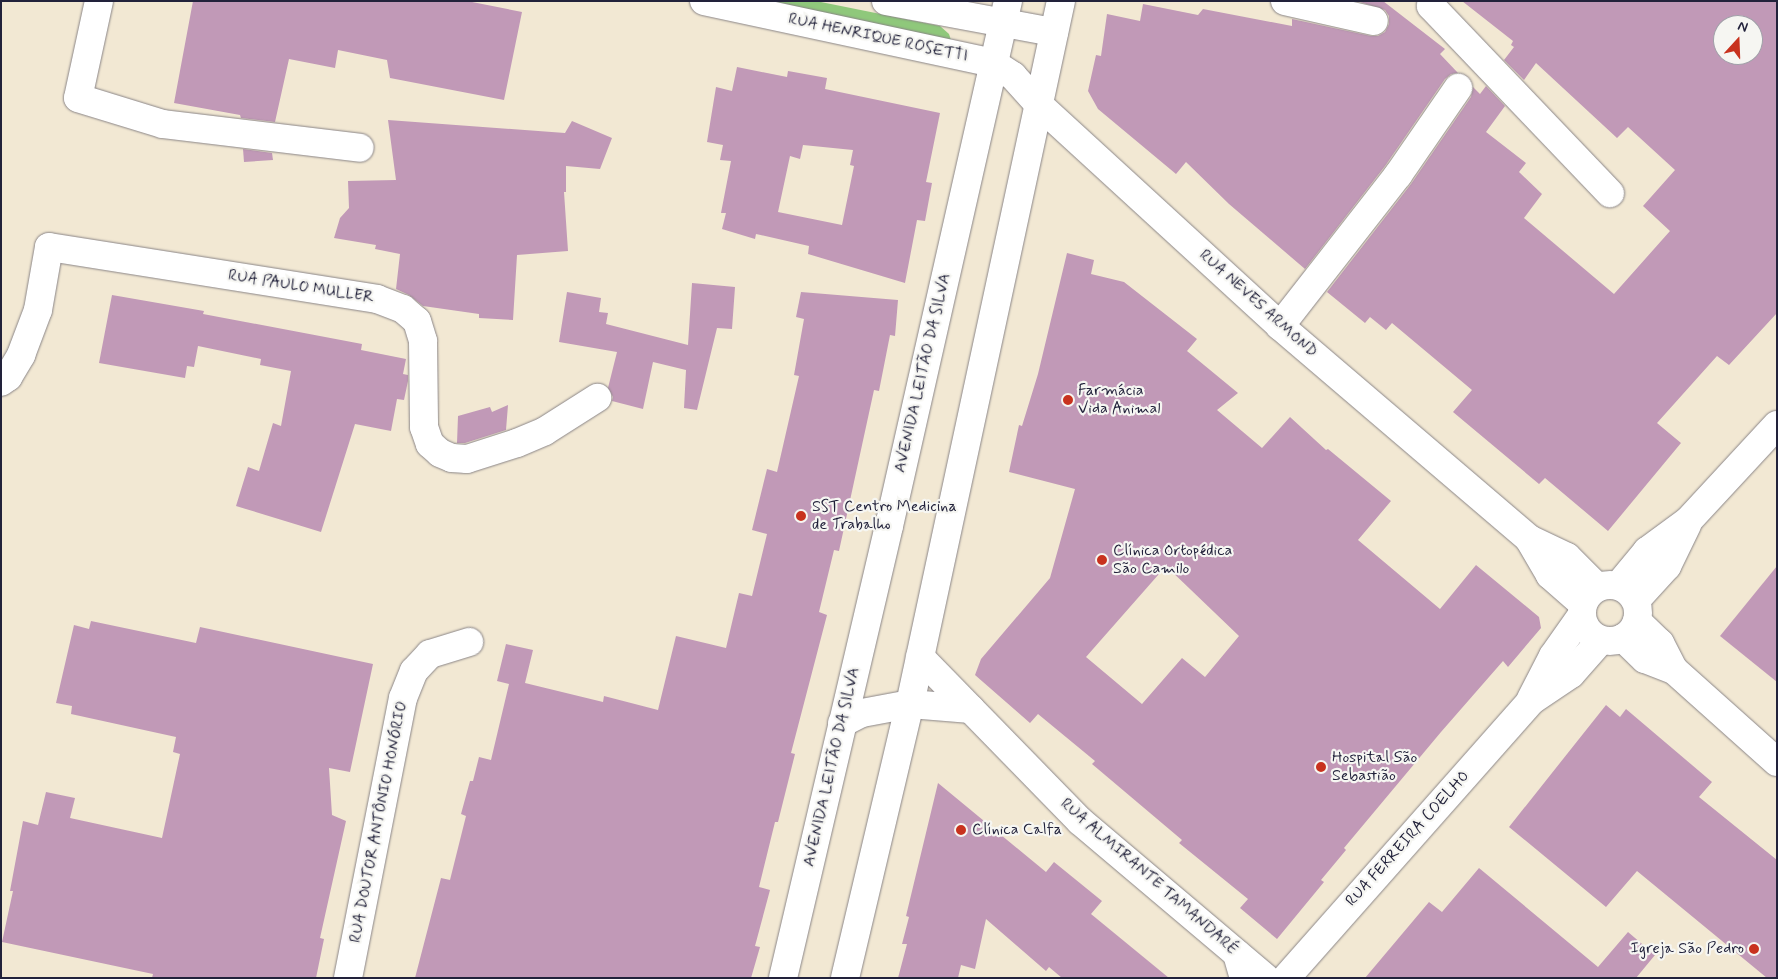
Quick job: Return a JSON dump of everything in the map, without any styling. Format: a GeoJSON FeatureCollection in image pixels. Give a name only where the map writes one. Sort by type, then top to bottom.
{"type":"FeatureCollection","features":[{"type":"Feature","properties":{"kind":"street"},"geometry":{"type":"LineString","coordinates":[[99,1],[78,98],[163,124],[360,148]]}},
{"type":"Feature","properties":{"kind":"street","name":"RUA HENRIQUE ROSETTI"},"geometry":{"type":"LineString","coordinates":[[704,1],[993,63]]}},
{"type":"Feature","properties":{"kind":"street"},"geometry":{"type":"LineString","coordinates":[[886,1],[934,8],[1005,12],[1054,32]]}},
{"type":"Feature","properties":{"kind":"street"},"geometry":{"type":"LineString","coordinates":[[845,978],[910,704],[1061,1]]}},
{"type":"Feature","properties":{"kind":"street"},"geometry":{"type":"LineString","coordinates":[[1285,1],[1374,21]]}},
{"type":"Feature","properties":{"kind":"street"},"geometry":{"type":"LineString","coordinates":[[1432,1],[1431,6],[1610,193]]}},
{"type":"Feature","properties":{"kind":"street","name":"AVENIDA LEITÃO DA SILVA"},"geometry":{"type":"LineString","coordinates":[[783,978],[1005,12]]}},
{"type":"Feature","properties":{"kind":"street","name":"RUA NEVES ARMOND"},"geometry":{"type":"LineString","coordinates":[[993,63],[1013,76],[1038,104],[1280,326],[1529,539],[1567,557],[1610,611],[1660,643],[1674,670],[1777,762]]}},
{"type":"Feature","properties":{"kind":"street"},"geometry":{"type":"LineString","coordinates":[[1280,326],[1398,175],[1458,88]]}},
{"type":"Feature","properties":{"kind":"street","name":"RUA PAULO MULLER"},"geometry":{"type":"LineString","coordinates":[[1,382],[8,377],[21,355],[38,310],[49,247],[377,298],[403,308],[417,321],[423,341],[424,428],[430,444],[440,453],[452,458],[467,459],[517,443],[545,431],[597,398]]}},
{"type":"Feature","properties":{"kind":"street","name":"RUA FERREIRA COELHO"},"geometry":{"type":"LineString","coordinates":[[1286,978],[1531,701],[1553,656],[1667,566],[1688,521],[1777,425]]}},
{"type":"Feature","properties":{"kind":"street","name":"RUA DOUTOR ANTÔNIO HONÓRIO"},"geometry":{"type":"LineString","coordinates":[[348,978],[403,698],[414,671],[430,654],[469,642]]}},
{"type":"Feature","properties":{"kind":"street","name":"RUA ALMIRANTE TAMANDARÉ"},"geometry":{"type":"LineString","coordinates":[[920,657],[1080,821],[1241,966],[1266,978]]}},
{"type":"Feature","properties":{"kind":"street"},"geometry":{"type":"LineString","coordinates":[[842,723],[862,713],[910,704],[971,709]]}},
{"type":"Feature","properties":{"kind":"green space"},"geometry":{"type":"Polygon","coordinates":[[[732,1],[816,1],[940,26],[949,34],[951,40],[732,1]]]}},
{"type":"Feature","properties":{"kind":"building"},"geometry":{"type":"Polygon","coordinates":[[[193,1],[467,1],[522,12],[504,100],[390,78],[387,60],[338,50],[335,68],[289,59],[275,122],[241,118],[240,115],[174,103],[193,1]]]}},
{"type":"Feature","properties":{"kind":"building"},"geometry":{"type":"Polygon","coordinates":[[[1357,1],[1383,1],[1445,49],[1440,54],[1458,73],[1451,74],[1445,79],[1385,166],[1305,269],[1229,204],[1186,162],[1176,174],[1098,109],[1088,91],[1096,55],[1101,56],[1107,14],[1140,21],[1143,4],[1198,15],[1203,9],[1292,26],[1292,19],[1371,36],[1378,36],[1385,32],[1389,24],[1389,16],[1385,10],[1357,1]]]}},
{"type":"Feature","properties":{"kind":"building"},"geometry":{"type":"Polygon","coordinates":[[[1462,1],[1777,1],[1777,313],[1729,365],[1717,356],[1657,423],[1681,443],[1608,531],[1545,478],[1539,484],[1453,412],[1472,390],[1392,323],[1386,330],[1370,317],[1365,323],[1327,292],[1411,184],[1471,97],[1473,87],[1480,94],[1486,86],[1505,106],[1486,132],[1526,163],[1519,172],[1542,194],[1524,218],[1614,294],[1670,231],[1643,206],[1675,170],[1628,127],[1617,138],[1536,63],[1524,80],[1504,60],[1514,47],[1511,45],[1513,41],[1462,1]]]}},
{"type":"Feature","properties":{"kind":"building"},"geometry":{"type":"Polygon","coordinates":[[[737,67],[787,77],[788,71],[827,78],[825,89],[940,113],[926,182],[932,183],[925,221],[917,220],[905,283],[808,254],[809,246],[756,234],[755,239],[722,229],[726,213],[721,213],[731,161],[720,160],[723,145],[707,142],[716,87],[732,91],[737,67]],[[803,145],[800,159],[790,156],[778,212],[842,225],[854,166],[850,165],[853,150],[803,145]]]}},
{"type":"Feature","properties":{"kind":"building"},"geometry":{"type":"Polygon","coordinates":[[[388,120],[565,133],[572,121],[612,138],[600,169],[566,166],[566,192],[564,192],[568,251],[517,255],[513,320],[479,318],[479,314],[423,306],[409,295],[396,289],[400,254],[375,249],[376,245],[334,238],[340,218],[349,208],[348,181],[396,180],[388,120]]]}},
{"type":"Feature","properties":{"kind":"building"},"geometry":{"type":"Polygon","coordinates":[[[243,149],[272,153],[273,160],[244,162],[243,149]]]}},
{"type":"Feature","properties":{"kind":"building"},"geometry":{"type":"Polygon","coordinates":[[[1067,253],[1094,260],[1091,274],[1124,282],[1197,339],[1187,351],[1238,393],[1217,410],[1262,448],[1290,417],[1326,450],[1328,449],[1391,501],[1358,540],[1440,609],[1476,565],[1539,617],[1541,628],[1508,667],[1503,661],[1441,732],[1344,848],[1346,850],[1321,880],[1324,882],[1277,939],[1240,908],[1248,899],[1179,843],[1182,840],[1092,764],[1095,761],[1038,714],[1030,723],[975,675],[981,659],[1050,578],[1075,489],[1009,472],[1019,425],[1022,426],[1038,374],[1067,253]],[[1166,566],[1086,657],[1142,704],[1182,658],[1205,677],[1239,636],[1166,566]]]}},
{"type":"Feature","properties":{"kind":"building"},"geometry":{"type":"Polygon","coordinates":[[[692,283],[735,287],[732,329],[717,328],[697,410],[684,408],[686,370],[653,362],[643,409],[612,401],[613,397],[608,388],[617,352],[559,342],[567,292],[601,298],[599,312],[608,313],[606,324],[688,345],[692,283]]]}},
{"type":"Feature","properties":{"kind":"building"},"geometry":{"type":"Polygon","coordinates":[[[801,292],[898,300],[895,336],[890,335],[879,391],[874,390],[839,551],[834,550],[819,612],[827,615],[791,753],[795,754],[778,822],[775,822],[759,887],[770,890],[755,946],[760,947],[751,978],[415,978],[441,878],[450,880],[466,816],[461,814],[470,781],[473,781],[479,757],[491,760],[509,684],[497,681],[506,644],[533,650],[525,683],[603,702],[604,696],[658,710],[676,636],[726,648],[739,593],[752,596],[767,534],[752,530],[767,469],[777,472],[799,376],[794,375],[804,319],[796,317],[801,292]]]}},
{"type":"Feature","properties":{"kind":"building"},"geometry":{"type":"Polygon","coordinates":[[[112,295],[204,311],[203,314],[362,344],[361,350],[406,359],[403,374],[408,375],[408,381],[404,400],[397,399],[391,431],[355,424],[321,532],[236,506],[248,467],[259,471],[273,423],[281,426],[291,371],[260,365],[261,359],[198,346],[194,367],[187,366],[185,378],[99,363],[112,295]]]}},
{"type":"Feature","properties":{"kind":"building"},"geometry":{"type":"Polygon","coordinates":[[[508,405],[506,430],[465,443],[457,443],[458,416],[490,407],[492,412],[508,405]]]}},
{"type":"Feature","properties":{"kind":"building"},"geometry":{"type":"Polygon","coordinates":[[[1777,566],[1777,682],[1720,636],[1777,566]]]}},
{"type":"Feature","properties":{"kind":"building"},"geometry":{"type":"Polygon","coordinates":[[[91,621],[196,643],[200,627],[373,664],[350,772],[329,768],[332,815],[346,821],[320,938],[324,939],[316,978],[152,978],[153,974],[2,942],[13,891],[10,891],[23,821],[38,825],[46,792],[75,798],[70,818],[162,838],[180,754],[173,752],[176,737],[71,714],[72,706],[56,703],[74,625],[89,629],[91,621]]]}},
{"type":"Feature","properties":{"kind":"building"},"geometry":{"type":"Polygon","coordinates":[[[1606,705],[1620,717],[1626,709],[1712,782],[1699,797],[1777,860],[1777,978],[1767,978],[1637,871],[1606,907],[1509,827],[1606,705]]]}},
{"type":"Feature","properties":{"kind":"building"},"geometry":{"type":"Polygon","coordinates":[[[938,783],[1046,872],[1054,862],[1102,901],[1091,914],[1169,978],[1062,978],[1049,967],[1046,971],[986,919],[975,969],[961,965],[958,978],[898,978],[907,944],[902,944],[909,917],[906,916],[938,783]]]}},
{"type":"Feature","properties":{"kind":"building"},"geometry":{"type":"Polygon","coordinates":[[[1479,868],[1598,967],[1628,932],[1655,955],[1636,978],[1365,978],[1429,902],[1442,912],[1479,868]]]}},
{"type":"Feature","properties":{"kind":"place","name":"Farmácia Vida Animal"},"geometry":{"type":"Point","coordinates":[1068,400]}},
{"type":"Feature","properties":{"kind":"place","name":"SST Centro Medicina de Trabalho"},"geometry":{"type":"Point","coordinates":[801,516]}},
{"type":"Feature","properties":{"kind":"place","name":"Clínica Ortopédica São Camilo"},"geometry":{"type":"Point","coordinates":[1102,560]}},
{"type":"Feature","properties":{"kind":"place","name":"Hospital São Sebastião"},"geometry":{"type":"Point","coordinates":[1321,767]}},
{"type":"Feature","properties":{"kind":"place","name":"Clínica Calfa"},"geometry":{"type":"Point","coordinates":[961,830]}},
{"type":"Feature","properties":{"kind":"place","name":"Igreja São Pedro"},"geometry":{"type":"Point","coordinates":[1754,949]}}]}
